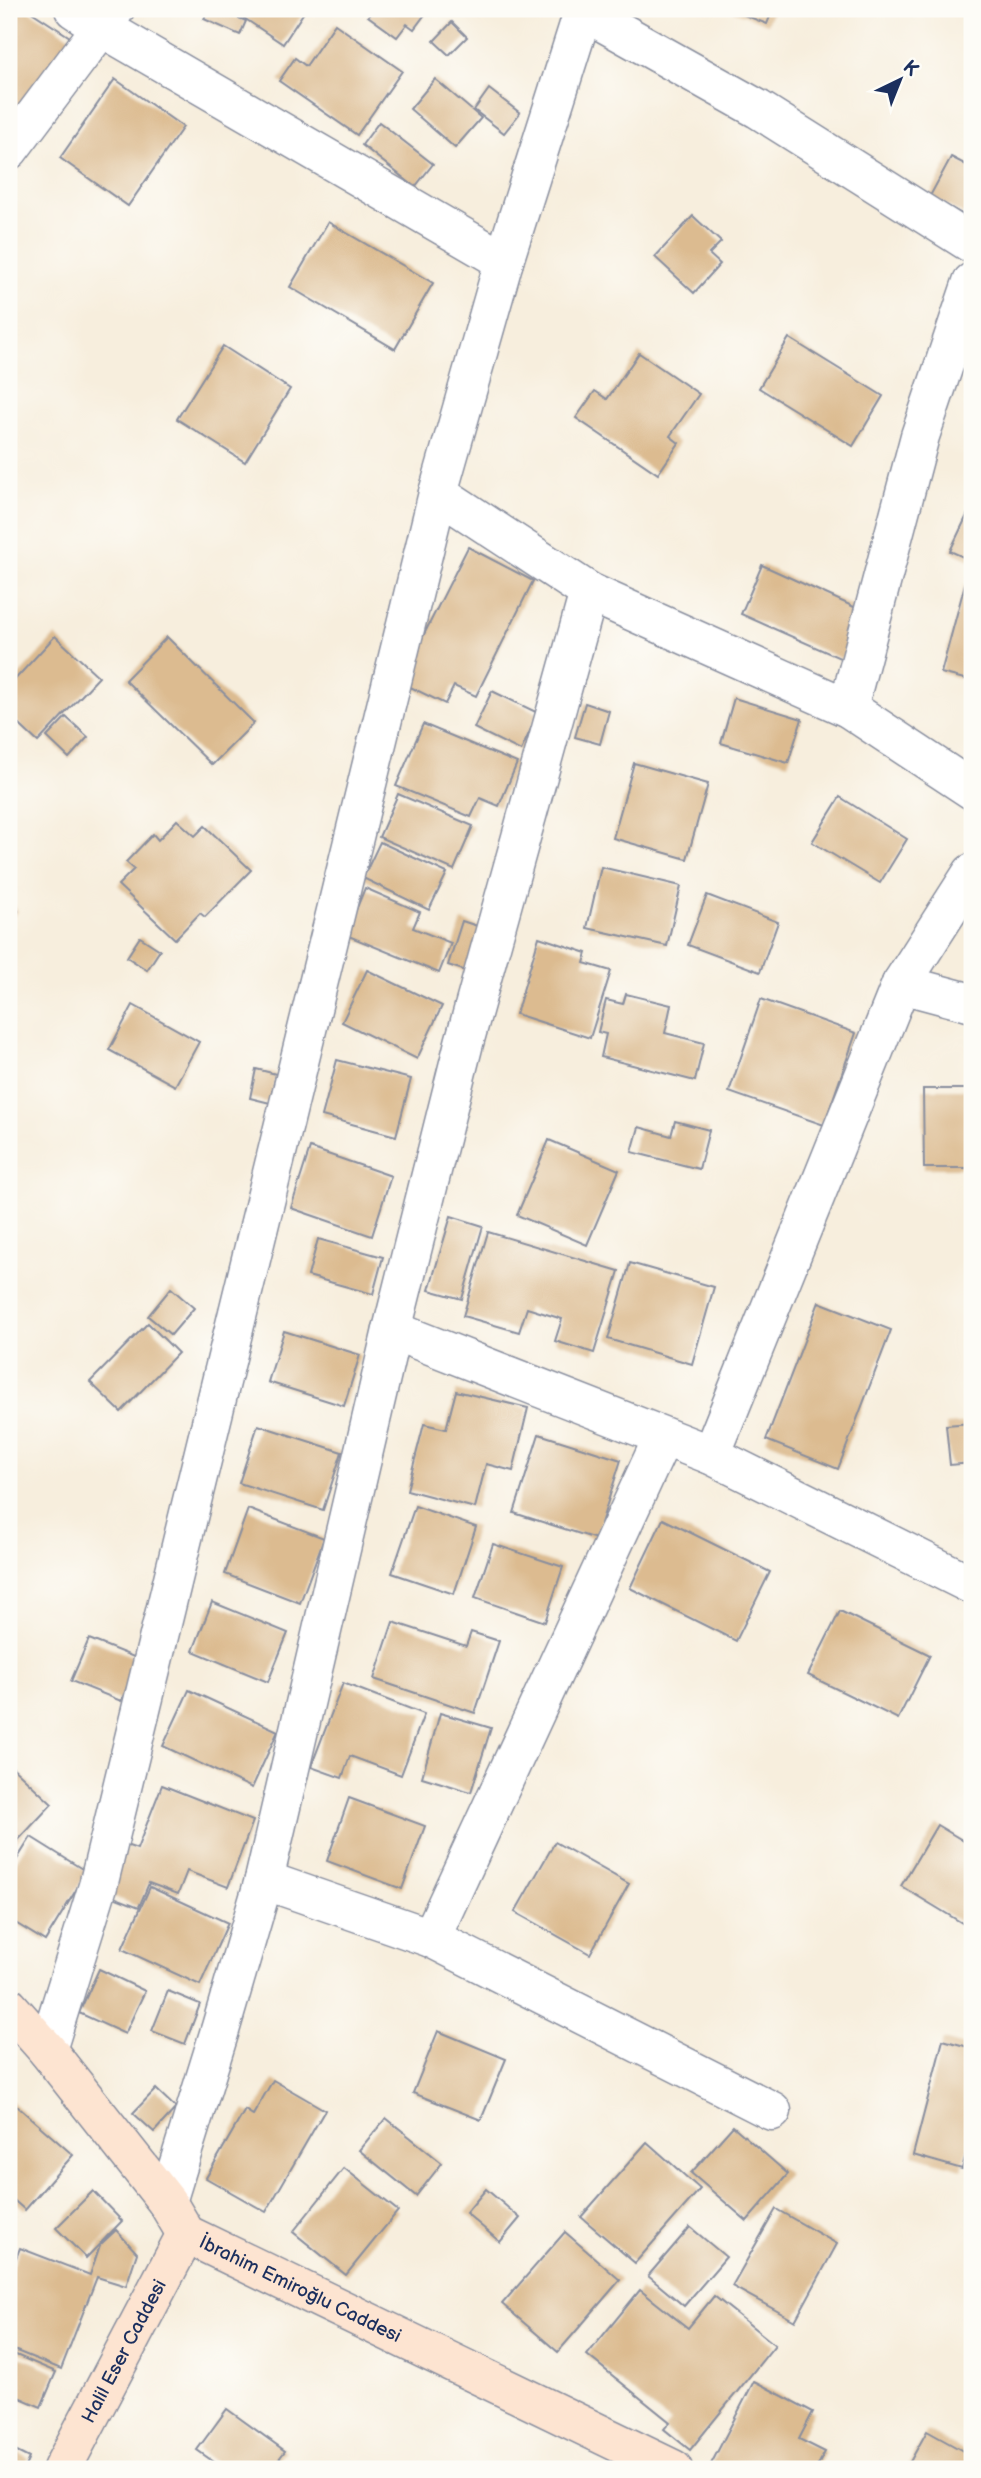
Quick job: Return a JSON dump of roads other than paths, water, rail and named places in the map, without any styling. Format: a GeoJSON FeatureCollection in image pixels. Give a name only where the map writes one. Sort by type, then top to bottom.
{"type":"FeatureCollection","features":[{"type":"Feature","properties":{"kind":"street"},"geometry":{"type":"LineString","coordinates":[[47,2050],[98,1886],[438,493],[504,261],[584,10],[758,109],[972,244]]}},
{"type":"Feature","properties":{"kind":"street"},"geometry":{"type":"LineString","coordinates":[[9,150],[97,15],[504,261]]}},
{"type":"Feature","properties":{"kind":"street"},"geometry":{"type":"LineString","coordinates":[[848,708],[920,436],[972,282]]}},
{"type":"Feature","properties":{"kind":"street"},"geometry":{"type":"LineString","coordinates":[[438,493],[589,592],[848,708],[972,790]]}},
{"type":"Feature","properties":{"kind":"street"},"geometry":{"type":"LineString","coordinates":[[176,2218],[221,2027],[264,1880],[392,1330],[464,1043],[589,592]]}},
{"type":"Feature","properties":{"kind":"street"},"geometry":{"type":"LineString","coordinates":[[711,1455],[901,984],[972,873]]}},
{"type":"Feature","properties":{"kind":"street"},"geometry":{"type":"LineString","coordinates":[[901,984],[972,1003]]}},
{"type":"Feature","properties":{"kind":"street"},"geometry":{"type":"LineString","coordinates":[[392,1330],[711,1455],[972,1585]]}},
{"type":"Feature","properties":{"kind":"street"},"geometry":{"type":"LineString","coordinates":[[431,1938],[663,1437]]}},
{"type":"Feature","properties":{"kind":"street"},"geometry":{"type":"LineString","coordinates":[[264,1880],[431,1938],[772,2111]]}},
{"type":"Feature","properties":{"kind":"street","name":"İbrahim Emiroğlu Caddesi"},"geometry":{"type":"LineString","coordinates":[[9,2007],[47,2050],[176,2218],[673,2469]]}},
{"type":"Feature","properties":{"kind":"street","name":"Halil Eser Caddesi"},"geometry":{"type":"LineString","coordinates":[[62,2469],[176,2218]]}}]}
